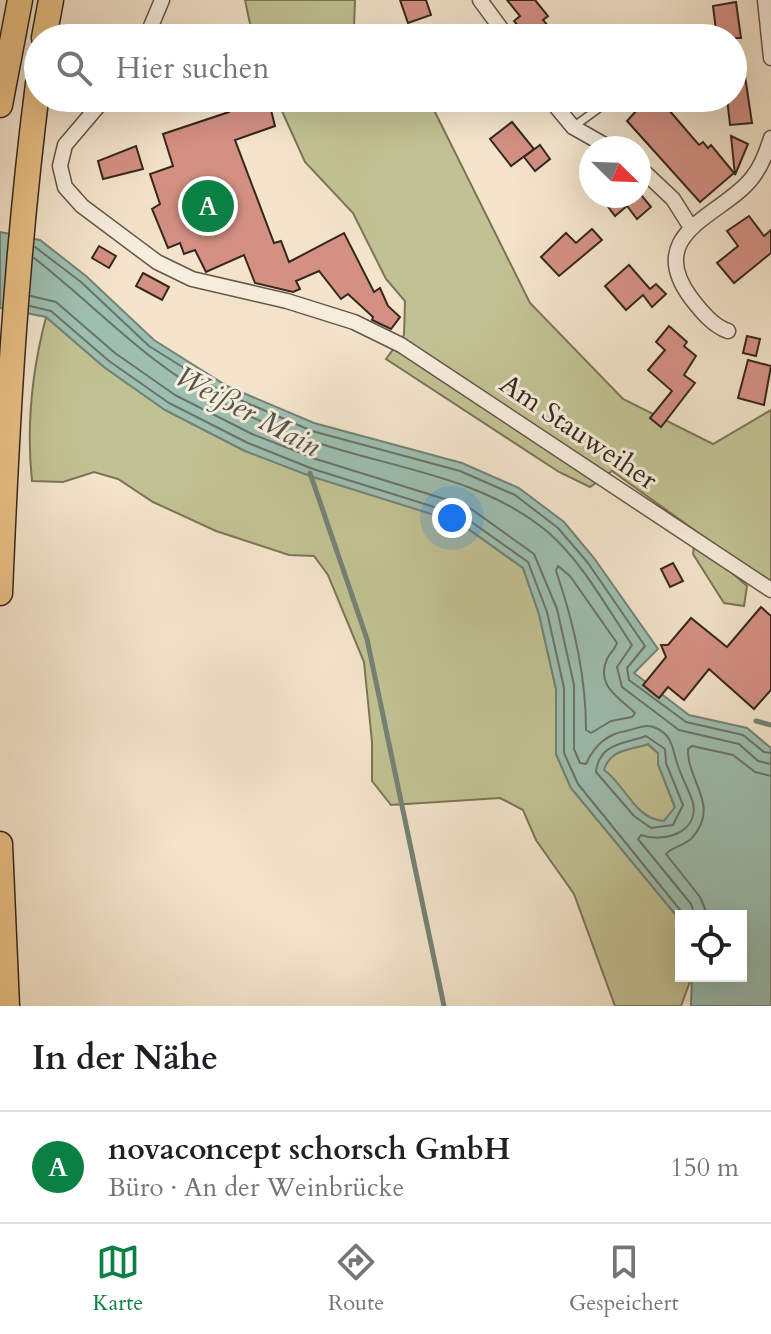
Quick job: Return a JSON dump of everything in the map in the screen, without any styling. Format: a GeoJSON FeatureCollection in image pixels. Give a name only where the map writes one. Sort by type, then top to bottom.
{"type":"FeatureCollection","features":[{"type":"Feature","properties":{"kind":"highway"},"geometry":{"type":"LineString","coordinates":[[0,105],[20,0]]}},
{"type":"Feature","properties":{"kind":"highway"},"geometry":{"type":"LineString","coordinates":[[47,24],[51,0]]}},
{"type":"Feature","properties":{"kind":"highway"},"geometry":{"type":"LineString","coordinates":[[0,593],[11,330],[34,112]]}},
{"type":"Feature","properties":{"kind":"highway"},"geometry":{"type":"LineString","coordinates":[[0,844],[7,1006]]}},
{"type":"Feature","properties":{"kind":"street"},"geometry":{"type":"LineString","coordinates":[[152,24],[162,0]]}},
{"type":"Feature","properties":{"kind":"street"},"geometry":{"type":"LineString","coordinates":[[480,0],[498,24]]}},
{"type":"Feature","properties":{"kind":"street"},"geometry":{"type":"LineString","coordinates":[[765,0],[771,58]]}},
{"type":"Feature","properties":{"kind":"street","name":"Am Stauweiher"},"geometry":{"type":"LineString","coordinates":[[93,112],[65,145],[60,166],[65,187],[82,206],[157,262],[192,279],[287,301],[354,322],[401,345],[771,590]]}},
{"type":"Feature","properties":{"kind":"street"},"geometry":{"type":"LineString","coordinates":[[561,112],[573,127],[589,136]]}},
{"type":"Feature","properties":{"kind":"street"},"geometry":{"type":"LineString","coordinates":[[728,331],[717,328],[689,296],[678,265],[680,245],[690,226],[752,179],[771,138]]}},
{"type":"Feature","properties":{"kind":"street"},"geometry":{"type":"LineString","coordinates":[[651,178],[673,199],[690,226]]}},
{"type":"Feature","properties":{"kind":"lane"},"geometry":{"type":"LineString","coordinates":[[573,127],[594,112]]}},
{"type":"Feature","properties":{"kind":"green space"},"geometry":{"type":"Polygon","coordinates":[[[245,0],[355,0],[354,24],[250,24],[245,0]]]}},
{"type":"Feature","properties":{"kind":"green space"},"geometry":{"type":"Polygon","coordinates":[[[282,112],[435,112],[530,303],[623,399],[713,444],[771,410],[771,585],[612,471],[590,487],[559,472],[386,359],[404,335],[405,301],[386,279],[353,213],[305,162],[282,112]]]}},
{"type":"Feature","properties":{"kind":"green space"},"geometry":{"type":"Polygon","coordinates":[[[46,317],[104,367],[165,410],[245,451],[460,523],[523,568],[539,614],[556,689],[556,754],[571,788],[675,914],[675,982],[690,982],[681,1006],[615,1006],[574,894],[536,840],[523,810],[500,798],[391,805],[372,781],[372,742],[364,662],[328,575],[314,556],[289,555],[216,531],[153,502],[118,479],[94,472],[63,482],[32,481],[30,439],[37,358],[46,317]]]}},
{"type":"Feature","properties":{"kind":"green space"},"geometry":{"type":"Polygon","coordinates":[[[694,547],[714,557],[747,586],[744,606],[724,603],[693,554],[694,547]]]}},
{"type":"Feature","properties":{"kind":"green space"},"geometry":{"type":"Polygon","coordinates":[[[647,744],[658,753],[658,764],[675,808],[664,821],[645,815],[603,770],[606,763],[621,751],[647,744]]]}},
{"type":"Feature","properties":{"kind":"water","name":"Weißer Main"},"geometry":{"type":"Polygon","coordinates":[[[0,232],[40,240],[86,276],[154,340],[227,386],[314,423],[462,463],[519,488],[564,522],[594,558],[658,649],[634,673],[689,715],[747,728],[771,748],[771,1006],[691,1006],[692,982],[747,982],[747,910],[675,910],[675,914],[571,788],[556,754],[556,689],[539,614],[523,568],[460,523],[310,476],[245,451],[165,410],[104,367],[46,317],[0,308],[0,232]],[[648,744],[616,754],[604,770],[645,815],[664,821],[675,807],[658,764],[658,753],[648,744]]]}},
{"type":"Feature","properties":{"kind":"building"},"geometry":{"type":"Polygon","coordinates":[[[400,0],[426,0],[431,15],[408,23],[400,0]]]}},
{"type":"Feature","properties":{"kind":"building"},"geometry":{"type":"Polygon","coordinates":[[[507,0],[535,0],[548,16],[543,20],[546,24],[517,24],[514,21],[520,16],[507,0]]]}},
{"type":"Feature","properties":{"kind":"building"},"geometry":{"type":"Polygon","coordinates":[[[736,2],[739,24],[715,24],[713,6],[736,2]]]}},
{"type":"Feature","properties":{"kind":"building"},"geometry":{"type":"Polygon","coordinates":[[[747,89],[752,123],[730,125],[729,112],[747,112],[747,89]]]}},
{"type":"Feature","properties":{"kind":"building"},"geometry":{"type":"Polygon","coordinates":[[[229,112],[272,112],[275,126],[235,140],[274,243],[281,241],[289,262],[344,233],[374,292],[380,288],[388,306],[400,317],[391,329],[372,320],[373,317],[348,294],[341,299],[319,271],[296,281],[300,289],[293,292],[255,283],[244,255],[206,272],[195,250],[184,254],[180,243],[168,248],[152,209],[160,204],[150,174],[173,166],[163,134],[229,112]]]}},
{"type":"Feature","properties":{"kind":"building"},"geometry":{"type":"Polygon","coordinates":[[[635,112],[671,112],[699,145],[703,142],[708,148],[711,145],[734,173],[700,202],[651,148],[651,136],[641,136],[627,121],[635,112]]]}},
{"type":"Feature","properties":{"kind":"building"},"geometry":{"type":"Polygon","coordinates":[[[512,122],[534,149],[511,166],[490,139],[512,122]]]}},
{"type":"Feature","properties":{"kind":"building"},"geometry":{"type":"Polygon","coordinates":[[[731,136],[748,144],[735,175],[731,136]]]}},
{"type":"Feature","properties":{"kind":"building"},"geometry":{"type":"Polygon","coordinates":[[[540,145],[550,159],[535,171],[524,157],[540,145]]]}},
{"type":"Feature","properties":{"kind":"building"},"geometry":{"type":"Polygon","coordinates":[[[136,146],[143,169],[103,179],[98,161],[136,146]]]}},
{"type":"Feature","properties":{"kind":"building"},"geometry":{"type":"Polygon","coordinates":[[[609,208],[625,208],[615,216],[609,208]]]}},
{"type":"Feature","properties":{"kind":"building"},"geometry":{"type":"Polygon","coordinates":[[[629,208],[650,208],[637,219],[629,208]]]}},
{"type":"Feature","properties":{"kind":"building"},"geometry":{"type":"Polygon","coordinates":[[[749,216],[764,236],[771,230],[771,253],[734,283],[717,263],[738,246],[727,231],[749,216]]]}},
{"type":"Feature","properties":{"kind":"building"},"geometry":{"type":"Polygon","coordinates":[[[592,229],[602,240],[559,276],[541,257],[566,233],[576,243],[592,229]]]}},
{"type":"Feature","properties":{"kind":"building"},"geometry":{"type":"Polygon","coordinates":[[[99,246],[116,256],[109,268],[92,258],[99,246]]]}},
{"type":"Feature","properties":{"kind":"building"},"geometry":{"type":"Polygon","coordinates":[[[629,265],[650,289],[656,284],[666,294],[652,307],[643,295],[626,310],[605,286],[629,265]]]}},
{"type":"Feature","properties":{"kind":"building"},"geometry":{"type":"Polygon","coordinates":[[[143,273],[169,287],[162,300],[136,286],[143,273]]]}},
{"type":"Feature","properties":{"kind":"building"},"geometry":{"type":"Polygon","coordinates":[[[669,326],[687,342],[684,346],[696,356],[684,375],[695,383],[661,427],[650,418],[672,391],[648,370],[665,350],[656,342],[669,326]]]}},
{"type":"Feature","properties":{"kind":"building"},"geometry":{"type":"Polygon","coordinates":[[[747,336],[760,339],[756,356],[743,353],[747,336]]]}},
{"type":"Feature","properties":{"kind":"building"},"geometry":{"type":"Polygon","coordinates":[[[748,360],[771,366],[764,405],[738,398],[748,360]]]}},
{"type":"Feature","properties":{"kind":"building"},"geometry":{"type":"Polygon","coordinates":[[[673,563],[683,581],[670,587],[661,569],[673,563]]]}},
{"type":"Feature","properties":{"kind":"building"},"geometry":{"type":"Polygon","coordinates":[[[761,607],[771,616],[771,690],[754,709],[709,669],[684,700],[668,687],[659,698],[643,685],[666,657],[661,645],[668,645],[691,618],[727,647],[761,607]]]}},
{"type":"Feature","properties":{"kind":"waterway","name":"Weißer Main"},"geometry":{"type":"LineString","coordinates":[[310,473],[367,639],[444,1006]]}},
{"type":"Feature","properties":{"kind":"waterway"},"geometry":{"type":"LineString","coordinates":[[756,721],[771,725]]}},
{"type":"Feature","properties":{"kind":"place","name":"novaconcept schorsch GmbH"},"geometry":{"type":"Point","coordinates":[208,206]}}]}
